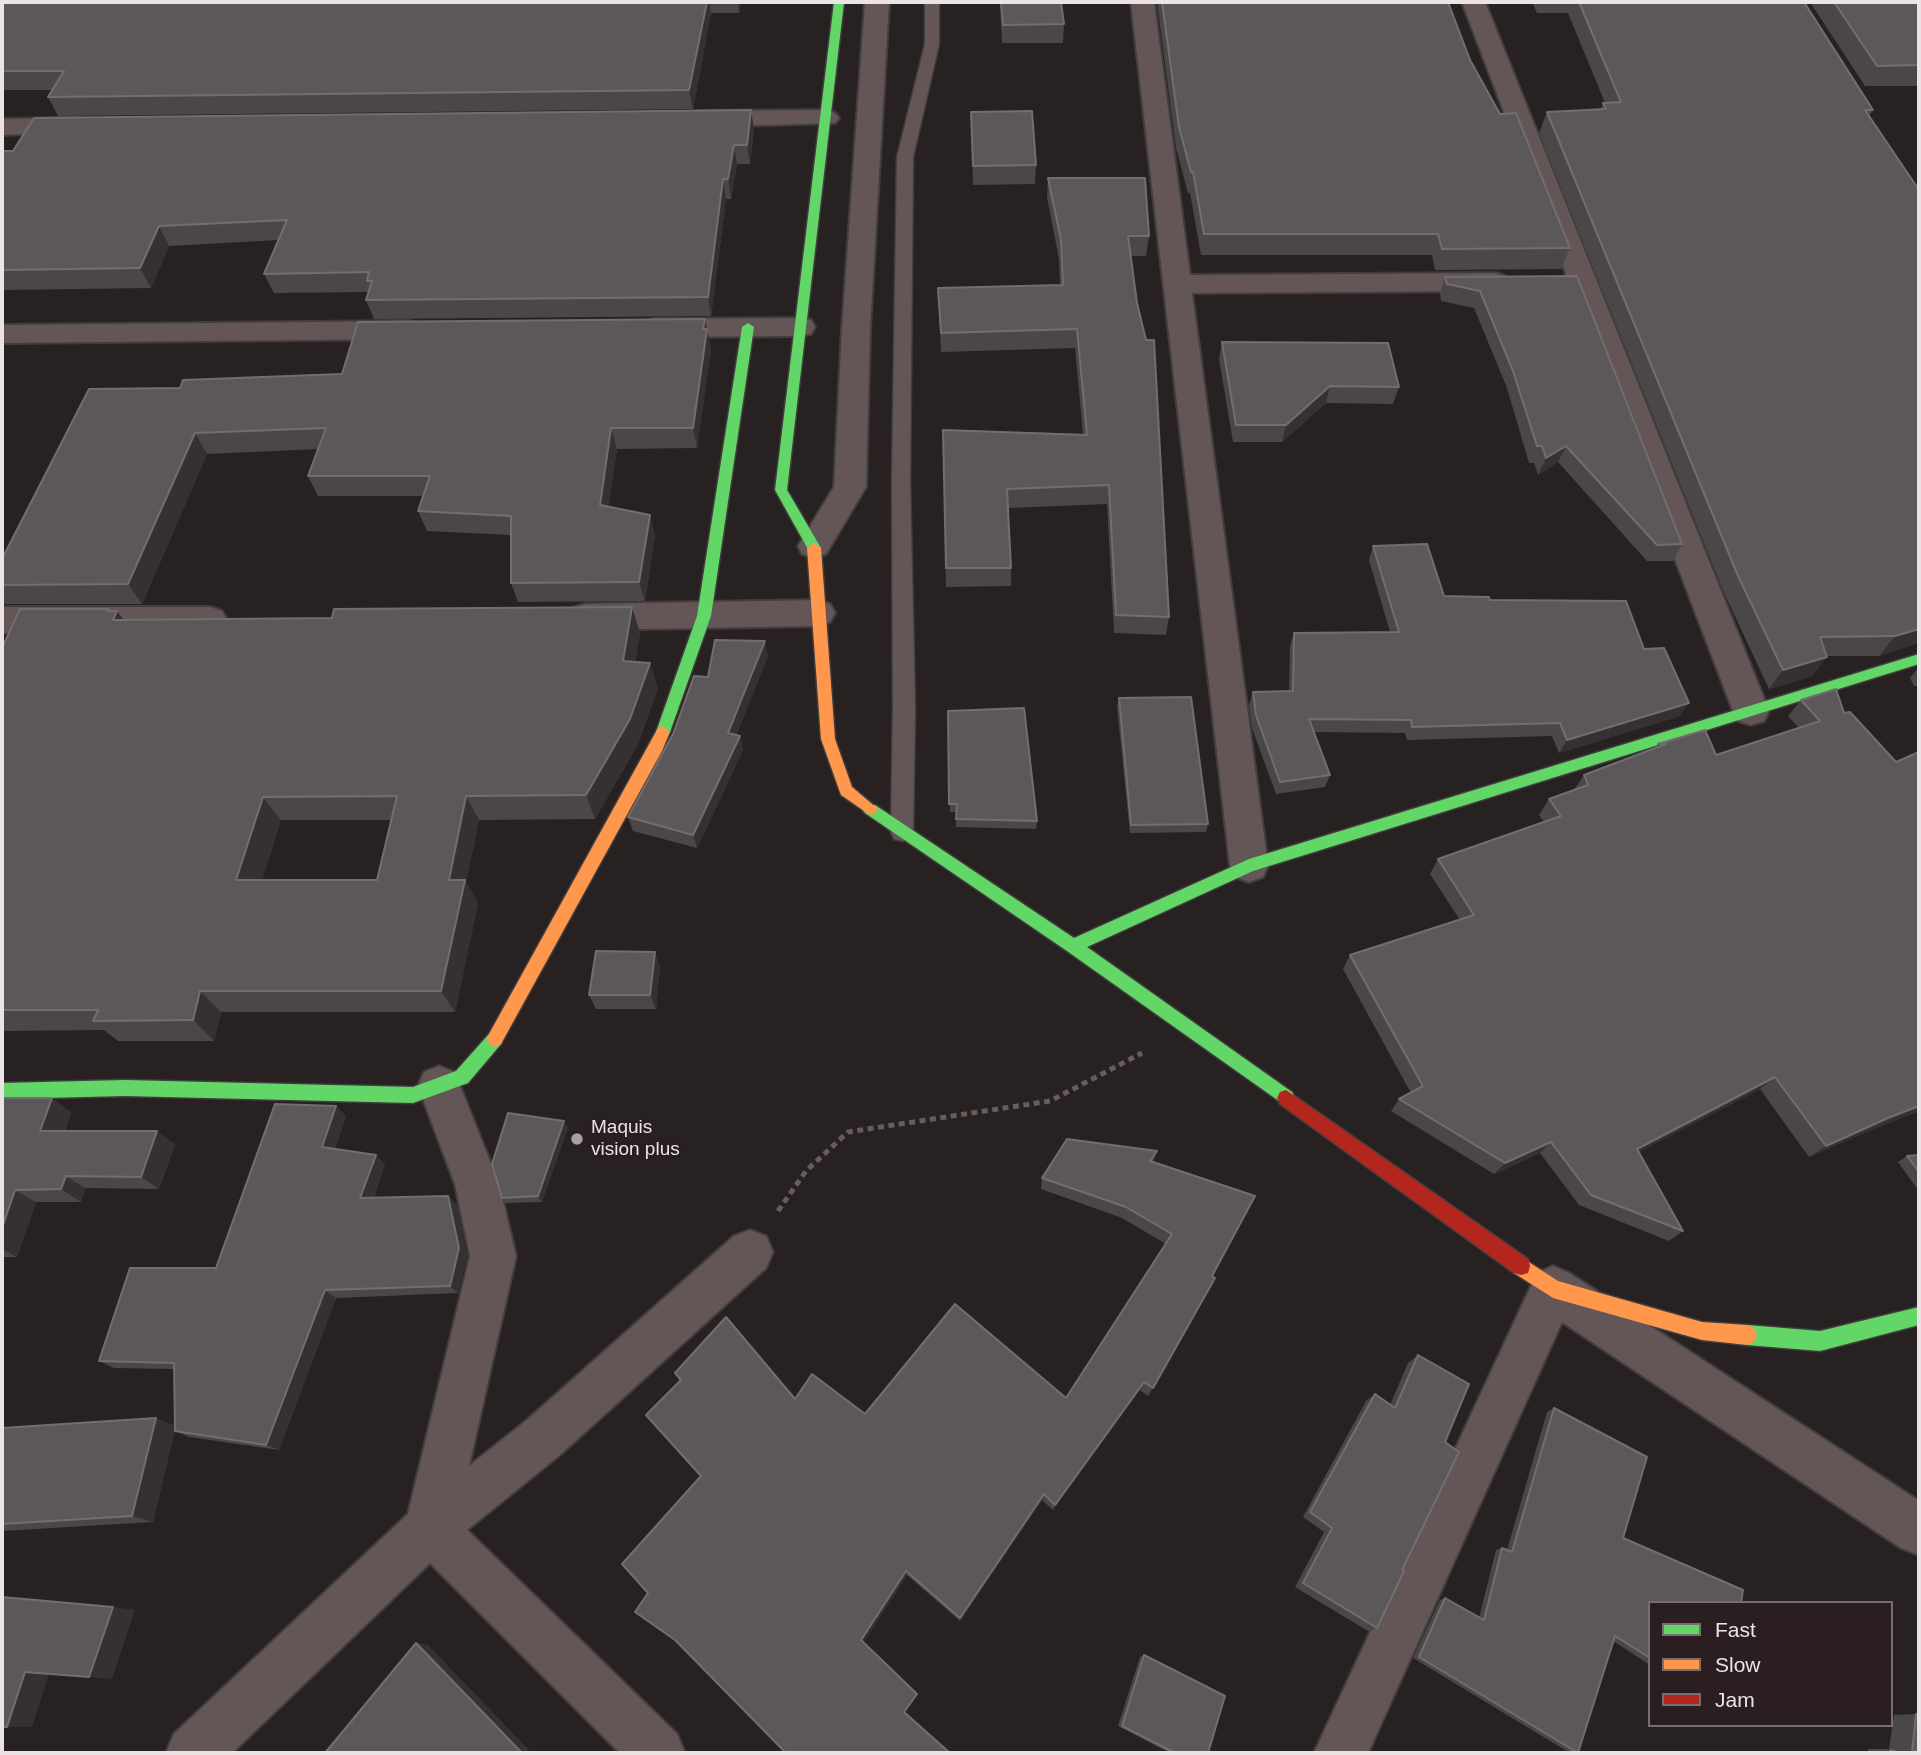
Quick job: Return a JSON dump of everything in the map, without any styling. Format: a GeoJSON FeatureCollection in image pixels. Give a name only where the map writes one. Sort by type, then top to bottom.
{"type":"FeatureCollection","features":[{"type":"Feature","properties":{"kind":"street"},"geometry":{"type":"LineString","coordinates":[[839,2],[781,490],[814,546],[828,739],[846,791],[902,832],[1073,946],[1553,1289],[1919,1530]]}},
{"type":"Feature","properties":{"kind":"street"},"geometry":{"type":"LineString","coordinates":[[814,546],[850,487],[856,329],[877,2]]}},
{"type":"Feature","properties":{"kind":"street"},"geometry":{"type":"LineString","coordinates":[[1142,2],[1249,866]]}},
{"type":"Feature","properties":{"kind":"street"},"geometry":{"type":"LineString","coordinates":[[1473,2],[1553,281],[1751,711]]}},
{"type":"Feature","properties":{"kind":"street"},"geometry":{"type":"LineString","coordinates":[[672,119],[826,118]]}},
{"type":"Feature","properties":{"kind":"street"},"geometry":{"type":"LineString","coordinates":[[2,127],[100,125]]}},
{"type":"Feature","properties":{"kind":"street"},"geometry":{"type":"LineString","coordinates":[[1176,284],[1553,281]]}},
{"type":"Feature","properties":{"kind":"street"},"geometry":{"type":"LineString","coordinates":[[2,1091],[125,1088],[413,1095],[461,1077],[500,1033],[657,747],[704,616],[748,327]]}},
{"type":"Feature","properties":{"kind":"street"},"geometry":{"type":"LineString","coordinates":[[624,328],[801,327]]}},
{"type":"Feature","properties":{"kind":"street"},"geometry":{"type":"LineString","coordinates":[[2,334],[430,330]]}},
{"type":"Feature","properties":{"kind":"street"},"geometry":{"type":"LineString","coordinates":[[550,618],[818,613]]}},
{"type":"Feature","properties":{"kind":"street"},"geometry":{"type":"LineString","coordinates":[[12,656],[15,620],[234,620]]}},
{"type":"Feature","properties":{"kind":"street"},"geometry":{"type":"LineString","coordinates":[[1073,946],[1249,866],[1919,659]]}},
{"type":"Feature","properties":{"kind":"street"},"geometry":{"type":"LineString","coordinates":[[429,1528],[493,1256],[477,1184],[439,1086]]}},
{"type":"Feature","properties":{"kind":"street"},"geometry":{"type":"LineString","coordinates":[[192,1753],[429,1528],[544,1437],[750,1252]]}},
{"type":"Feature","properties":{"kind":"street"},"geometry":{"type":"LineString","coordinates":[[1553,1289],[1702,1331],[1820,1341],[1919,1316]]}},
{"type":"Feature","properties":{"kind":"street"},"geometry":{"type":"LineString","coordinates":[[1341,1753],[1553,1289]]}},
{"type":"Feature","properties":{"kind":"street"},"geometry":{"type":"LineString","coordinates":[[429,1528],[658,1753]]}},
{"type":"Feature","properties":{"kind":"lane"},"geometry":{"type":"LineString","coordinates":[[902,832],[905,708],[901,481],[905,157],[932,44],[932,2]]}},
{"type":"Feature","properties":{"kind":"path"},"geometry":{"type":"LineString","coordinates":[[750,1252],[806,1171],[848,1132],[1050,1101],[1189,1028]]}},
{"type":"Feature","properties":{"kind":"building"},"geometry":{"type":"Polygon","coordinates":[[[2,2],[707,2],[689,90],[48,97],[64,71],[2,71],[2,2]]]}},
{"type":"Feature","properties":{"kind":"building"},"geometry":{"type":"Polygon","coordinates":[[[1001,2],[1061,2],[1064,24],[1003,25],[1001,2]]]}},
{"type":"Feature","properties":{"kind":"building"},"geometry":{"type":"Polygon","coordinates":[[[1162,2],[1448,2],[1470,60],[1500,114],[1516,113],[1570,248],[1442,249],[1438,234],[1204,234],[1193,172],[1179,127],[1162,2]]]}},
{"type":"Feature","properties":{"kind":"building"},"geometry":{"type":"Polygon","coordinates":[[[1579,2],[1804,2],[1873,110],[1865,110],[1919,190],[1919,629],[1895,636],[1820,637],[1827,657],[1783,670],[1738,576],[1547,112],[1606,109],[1603,103],[1621,102],[1579,2]]]}},
{"type":"Feature","properties":{"kind":"building"},"geometry":{"type":"Polygon","coordinates":[[[1834,2],[1919,2],[1919,65],[1877,66],[1834,2]]]}},
{"type":"Feature","properties":{"kind":"building"},"geometry":{"type":"Polygon","coordinates":[[[751,110],[747,145],[734,145],[728,179],[723,179],[708,297],[366,300],[372,281],[367,281],[369,272],[264,274],[287,220],[159,226],[140,268],[2,270],[2,151],[13,151],[34,118],[751,110]]]}},
{"type":"Feature","properties":{"kind":"building"},"geometry":{"type":"Polygon","coordinates":[[[1032,111],[1036,165],[973,166],[971,112],[1032,111]]]}},
{"type":"Feature","properties":{"kind":"building"},"geometry":{"type":"Polygon","coordinates":[[[1048,178],[1145,178],[1149,236],[1128,236],[1137,303],[1146,340],[1154,340],[1169,617],[1116,615],[1109,485],[1007,489],[1011,568],[946,568],[943,430],[1087,435],[1077,329],[941,333],[938,288],[1063,285],[1061,240],[1048,178]]]}},
{"type":"Feature","properties":{"kind":"building"},"geometry":{"type":"Polygon","coordinates":[[[1577,276],[1682,544],[1657,545],[1566,446],[1546,458],[1542,446],[1537,446],[1513,371],[1480,291],[1447,284],[1445,277],[1577,276]]]}},
{"type":"Feature","properties":{"kind":"building"},"geometry":{"type":"Polygon","coordinates":[[[705,319],[703,329],[707,329],[693,428],[611,428],[600,505],[650,515],[639,582],[511,583],[511,516],[418,511],[430,476],[308,476],[326,428],[195,433],[128,584],[2,585],[2,559],[89,389],[180,388],[183,380],[342,374],[358,322],[705,319]]]}},
{"type":"Feature","properties":{"kind":"building"},"geometry":{"type":"Polygon","coordinates":[[[1222,342],[1388,343],[1399,387],[1330,386],[1286,425],[1236,425],[1222,342]]]}},
{"type":"Feature","properties":{"kind":"building"},"geometry":{"type":"Polygon","coordinates":[[[1427,544],[1444,596],[1489,597],[1490,600],[1626,601],[1644,649],[1664,648],[1689,703],[1567,740],[1560,723],[1412,727],[1411,720],[1309,719],[1330,775],[1280,782],[1256,715],[1253,692],[1293,691],[1294,633],[1399,632],[1373,546],[1427,544]]]}},
{"type":"Feature","properties":{"kind":"building"},"geometry":{"type":"Polygon","coordinates":[[[632,607],[623,661],[650,663],[630,719],[586,795],[466,796],[449,880],[465,880],[441,991],[200,991],[193,1020],[93,1021],[98,1010],[2,1010],[2,648],[20,609],[109,609],[108,611],[117,611],[113,620],[332,618],[334,609],[632,607]],[[397,796],[263,797],[236,880],[377,880],[397,796]]]}},
{"type":"Feature","properties":{"kind":"building"},"geometry":{"type":"Polygon","coordinates":[[[715,640],[765,641],[728,733],[740,736],[693,835],[628,817],[673,734],[694,676],[708,677],[715,640]]]}},
{"type":"Feature","properties":{"kind":"building"},"geometry":{"type":"Polygon","coordinates":[[[1836,689],[1844,713],[1850,712],[1896,762],[1919,752],[1919,1106],[1826,1146],[1775,1077],[1637,1149],[1683,1231],[1591,1195],[1551,1142],[1505,1163],[1399,1099],[1423,1086],[1350,955],[1474,915],[1438,859],[1561,816],[1549,799],[1588,785],[1584,775],[1666,744],[1658,744],[1705,730],[1716,755],[1820,721],[1801,700],[1836,689]]]}},
{"type":"Feature","properties":{"kind":"building"},"geometry":{"type":"Polygon","coordinates":[[[1191,697],[1208,824],[1131,825],[1119,698],[1191,697]]]}},
{"type":"Feature","properties":{"kind":"building"},"geometry":{"type":"Polygon","coordinates":[[[1024,708],[1037,821],[956,819],[957,804],[949,804],[948,711],[1024,708]]]}},
{"type":"Feature","properties":{"kind":"building"},"geometry":{"type":"Polygon","coordinates":[[[596,951],[655,952],[650,995],[589,995],[596,951]]]}},
{"type":"Feature","properties":{"kind":"building"},"geometry":{"type":"Polygon","coordinates":[[[2,1098],[52,1098],[40,1131],[157,1131],[141,1177],[66,1176],[61,1189],[15,1190],[2,1228],[2,1098]]]}},
{"type":"Feature","properties":{"kind":"building"},"geometry":{"type":"Polygon","coordinates":[[[275,1104],[336,1106],[322,1147],[376,1155],[360,1198],[448,1196],[459,1248],[450,1286],[325,1290],[266,1445],[175,1431],[174,1363],[99,1361],[130,1268],[216,1268],[275,1104]]]}},
{"type":"Feature","properties":{"kind":"building"},"geometry":{"type":"Polygon","coordinates":[[[508,1113],[564,1121],[538,1196],[502,1198],[492,1164],[508,1113]]]}},
{"type":"Feature","properties":{"kind":"building"},"geometry":{"type":"Polygon","coordinates":[[[1067,1139],[1157,1151],[1150,1161],[1255,1196],[1212,1276],[1215,1278],[1153,1388],[1144,1382],[1055,1505],[1044,1494],[960,1618],[906,1571],[861,1640],[917,1694],[904,1712],[950,1753],[786,1753],[675,1640],[635,1612],[648,1593],[622,1564],[701,1476],[646,1415],[681,1380],[675,1373],[726,1317],[795,1399],[812,1374],[865,1414],[955,1304],[1066,1398],[1172,1234],[1126,1207],[1042,1178],[1067,1139]]]}},
{"type":"Feature","properties":{"kind":"building"},"geometry":{"type":"Polygon","coordinates":[[[1919,1155],[1919,1172],[1907,1156],[1919,1155]]]}},
{"type":"Feature","properties":{"kind":"building"},"geometry":{"type":"Polygon","coordinates":[[[1418,1355],[1469,1384],[1445,1442],[1459,1452],[1377,1628],[1303,1583],[1332,1528],[1310,1512],[1375,1394],[1395,1408],[1418,1355]]]}},
{"type":"Feature","properties":{"kind":"building"},"geometry":{"type":"Polygon","coordinates":[[[1554,1408],[1647,1457],[1623,1538],[1743,1590],[1741,1601],[1648,1601],[1648,1657],[1615,1636],[1578,1753],[1419,1657],[1445,1598],[1484,1620],[1502,1548],[1512,1552],[1554,1408]]]}},
{"type":"Feature","properties":{"kind":"building"},"geometry":{"type":"Polygon","coordinates":[[[156,1418],[132,1516],[2,1524],[2,1428],[156,1418]]]}},
{"type":"Feature","properties":{"kind":"building"},"geometry":{"type":"Polygon","coordinates":[[[2,1597],[113,1607],[89,1677],[25,1672],[7,1727],[2,1727],[2,1597]]]}},
{"type":"Feature","properties":{"kind":"building"},"geometry":{"type":"Polygon","coordinates":[[[416,1643],[522,1753],[325,1753],[416,1643]]]}},
{"type":"Feature","properties":{"kind":"building"},"geometry":{"type":"Polygon","coordinates":[[[1144,1655],[1225,1696],[1208,1753],[1175,1753],[1122,1726],[1144,1655]]]}},
{"type":"Feature","properties":{"kind":"building"},"geometry":{"type":"Polygon","coordinates":[[[1916,1714],[1919,1716],[1919,1753],[1912,1753],[1916,1714]]]}},
{"type":"Feature","properties":{"kind":"traffic: fast"},"geometry":{"type":"LineString","coordinates":[[814,548],[781,490],[839,2]]}},
{"type":"Feature","properties":{"kind":"traffic: fast"},"geometry":{"type":"LineString","coordinates":[[663,732],[704,616],[748,327]]}},
{"type":"Feature","properties":{"kind":"traffic: fast"},"geometry":{"type":"LineString","coordinates":[[1073,946],[1249,866],[1919,659]]}},
{"type":"Feature","properties":{"kind":"traffic: fast"},"geometry":{"type":"LineString","coordinates":[[870,809],[1073,946],[1286,1098]]}},
{"type":"Feature","properties":{"kind":"traffic: fast"},"geometry":{"type":"LineString","coordinates":[[2,1091],[125,1088],[413,1095],[462,1077],[495,1039]]}},
{"type":"Feature","properties":{"kind":"traffic: fast"},"geometry":{"type":"LineString","coordinates":[[1747,1335],[1820,1341],[1919,1316]]}},
{"type":"Feature","properties":{"kind":"traffic: slow"},"geometry":{"type":"LineString","coordinates":[[814,548],[828,739],[846,791],[870,809]]}},
{"type":"Feature","properties":{"kind":"traffic: slow"},"geometry":{"type":"LineString","coordinates":[[495,1039],[663,732]]}},
{"type":"Feature","properties":{"kind":"traffic: slow"},"geometry":{"type":"LineString","coordinates":[[1521,1266],[1553,1289],[1702,1331],[1747,1335]]}},
{"type":"Feature","properties":{"kind":"traffic: jam"},"geometry":{"type":"LineString","coordinates":[[1286,1098],[1521,1266]]}},
{"type":"Feature","properties":{"kind":"place","name":"Maquis vision plus"},"geometry":{"type":"Point","coordinates":[577,1139]}}]}
